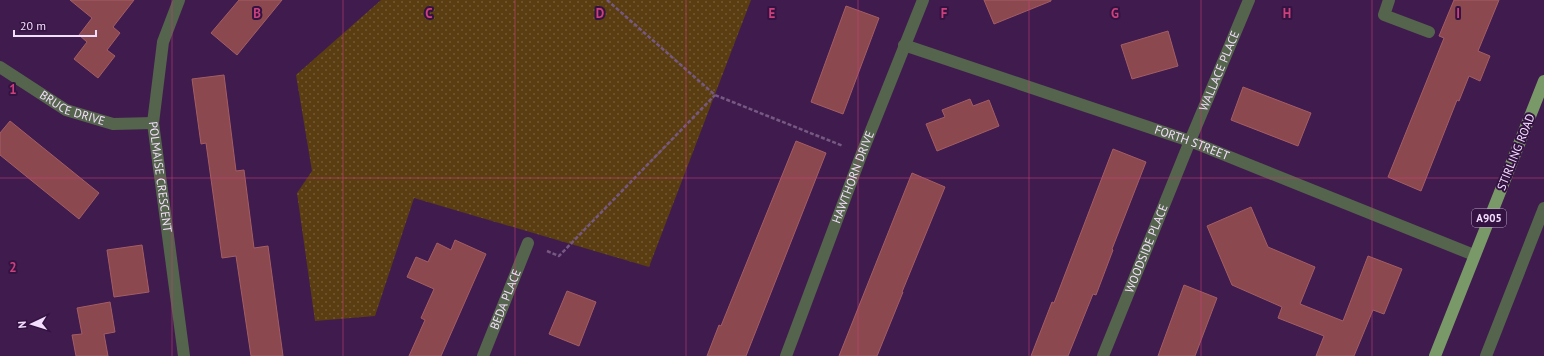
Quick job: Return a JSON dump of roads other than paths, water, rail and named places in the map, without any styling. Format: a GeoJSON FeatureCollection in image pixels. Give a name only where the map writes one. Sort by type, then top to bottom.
{"type":"FeatureCollection","features":[{"type":"Feature","properties":{"kind":"main road","name":"STIRLING ROAD"},"geometry":{"type":"LineString","coordinates":[[1434,356],[1544,81]]}},
{"type":"Feature","properties":{"kind":"street","name":"POLMAISE CRESCENT"},"geometry":{"type":"LineString","coordinates":[[179,0],[163,42],[153,123],[184,356]]}},
{"type":"Feature","properties":{"kind":"street","name":"HAWTHORN DRIVE"},"geometry":{"type":"LineString","coordinates":[[786,356],[862,153],[923,0]]}},
{"type":"Feature","properties":{"kind":"street","name":"WALLACE PLACE"},"geometry":{"type":"LineString","coordinates":[[1190,141],[1249,0]]}},
{"type":"Feature","properties":{"kind":"street"},"geometry":{"type":"LineString","coordinates":[[1389,0],[1384,15],[1429,32]]}},
{"type":"Feature","properties":{"kind":"street","name":"FORTH STREET"},"geometry":{"type":"LineString","coordinates":[[904,45],[1190,141],[1474,256]]}},
{"type":"Feature","properties":{"kind":"street","name":"BRUCE DRIVE"},"geometry":{"type":"LineString","coordinates":[[0,67],[66,110],[113,124],[153,123]]}},
{"type":"Feature","properties":{"kind":"street","name":"WOODSIDE PLACE"},"geometry":{"type":"LineString","coordinates":[[1103,356],[1190,141]]}},
{"type":"Feature","properties":{"kind":"street"},"geometry":{"type":"LineString","coordinates":[[1486,356],[1544,208]]}},
{"type":"Feature","properties":{"kind":"street","name":"BEDA PLACE"},"geometry":{"type":"LineString","coordinates":[[483,356],[528,243]]}}]}
